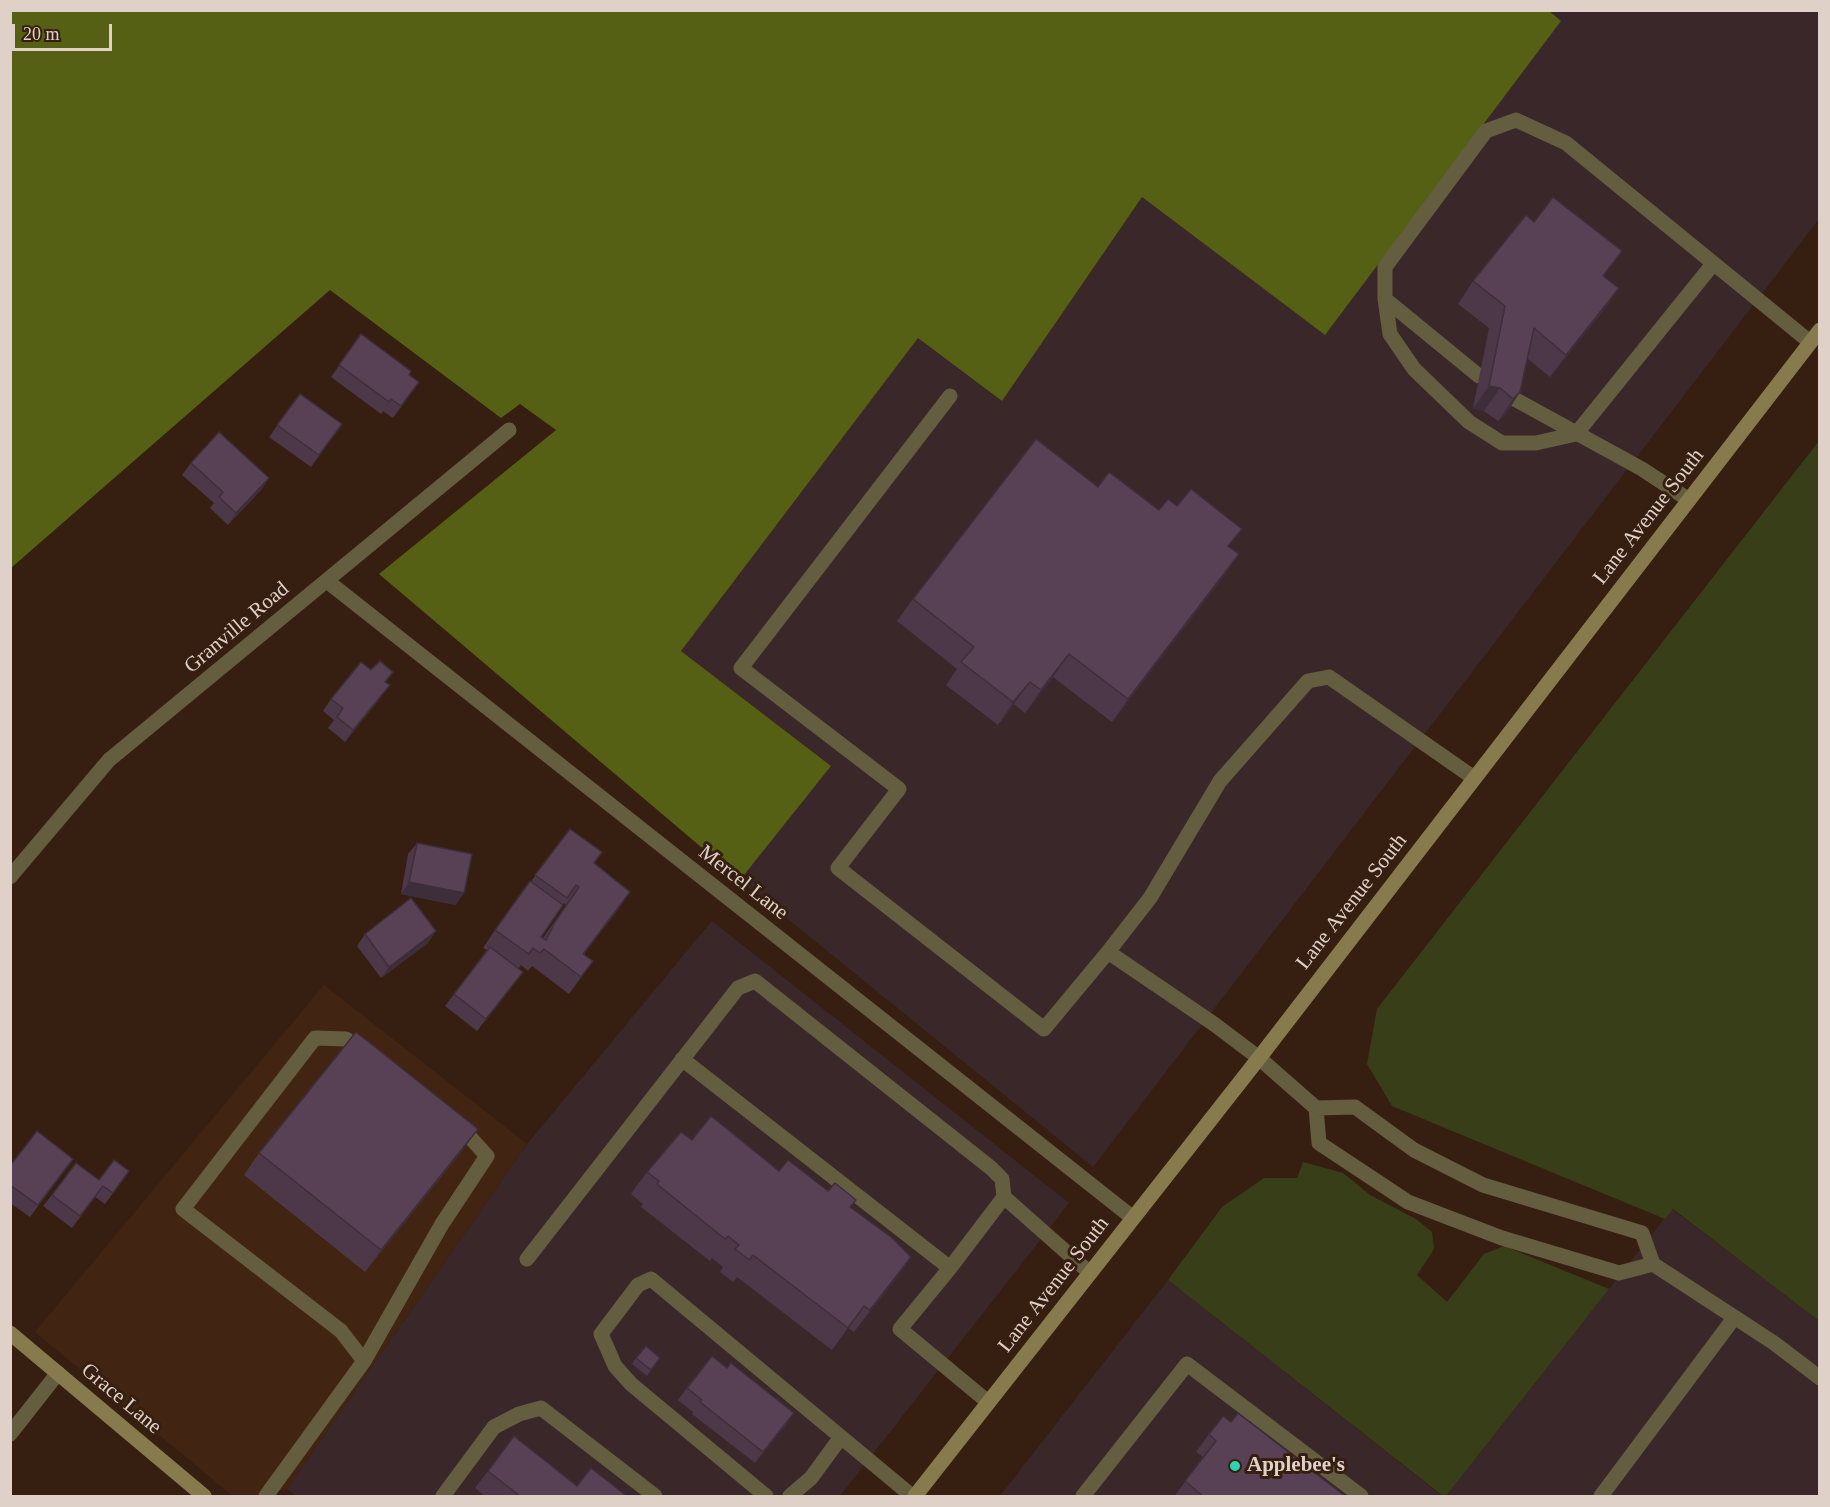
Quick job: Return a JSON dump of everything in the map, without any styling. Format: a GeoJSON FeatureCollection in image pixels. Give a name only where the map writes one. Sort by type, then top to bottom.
{"type":"FeatureCollection","features":[{"type":"Feature","properties":{"kind":"main road","name":"Lane Avenue South"},"geometry":{"type":"LineString","coordinates":[[914,1497],[1258,1058],[1815,336]]}},
{"type":"Feature","properties":{"kind":"main road","name":"Grace Lane"},"geometry":{"type":"LineString","coordinates":[[10,1333],[204,1497]]}},
{"type":"Feature","properties":{"kind":"street"},"geometry":{"type":"LineString","coordinates":[[1713,264],[1576,434],[1536,443],[1502,443],[1468,422],[1414,369],[1389,334],[1385,299],[1385,267],[1486,131],[1516,120],[1566,143],[1713,264],[1815,336]]}},
{"type":"Feature","properties":{"kind":"street"},"geometry":{"type":"LineString","coordinates":[[1385,299],[1479,376]]}},
{"type":"Feature","properties":{"kind":"street"},"geometry":{"type":"LineString","coordinates":[[950,396],[741,668],[899,789],[838,868],[1044,1029],[1150,898],[1220,781],[1308,681],[1329,677],[1474,778]]}},
{"type":"Feature","properties":{"kind":"street"},"geometry":{"type":"LineString","coordinates":[[1509,396],[1642,469],[1689,500]]}},
{"type":"Feature","properties":{"kind":"street","name":"Granville Road"},"geometry":{"type":"LineString","coordinates":[[10,877],[109,760],[509,430]]}},
{"type":"Feature","properties":{"kind":"street","name":"Mercel Lane"},"geometry":{"type":"LineString","coordinates":[[327,581],[1133,1218]]}},
{"type":"Feature","properties":{"kind":"street"},"geometry":{"type":"LineString","coordinates":[[1107,952],[1258,1058],[1316,1108],[1354,1107],[1414,1150],[1483,1185],[1642,1233],[1653,1264],[1774,1343],[1820,1378]]}},
{"type":"Feature","properties":{"kind":"street"},"geometry":{"type":"LineString","coordinates":[[527,1259],[738,988],[755,981],[991,1168],[1002,1179],[1004,1197],[1090,1274]]}},
{"type":"Feature","properties":{"kind":"street"},"geometry":{"type":"LineString","coordinates":[[364,1361],[341,1331],[183,1209],[315,1038],[346,1039],[374,1060]]}},
{"type":"Feature","properties":{"kind":"street"},"geometry":{"type":"LineString","coordinates":[[682,1059],[950,1268]]}},
{"type":"Feature","properties":{"kind":"street"},"geometry":{"type":"LineString","coordinates":[[1316,1108],[1320,1143],[1408,1202],[1502,1238],[1619,1273],[1653,1264]]}},
{"type":"Feature","properties":{"kind":"street"},"geometry":{"type":"LineString","coordinates":[[266,1497],[364,1361],[442,1224],[487,1156],[448,1117]]}},
{"type":"Feature","properties":{"kind":"street"},"geometry":{"type":"LineString","coordinates":[[988,1402],[900,1329],[1004,1197]]}},
{"type":"Feature","properties":{"kind":"street"},"geometry":{"type":"LineString","coordinates":[[766,1497],[631,1384],[615,1366],[601,1334],[638,1285],[651,1280],[914,1497]]}},
{"type":"Feature","properties":{"kind":"street"},"geometry":{"type":"LineString","coordinates":[[1601,1497],[1734,1318]]}},
{"type":"Feature","properties":{"kind":"street"},"geometry":{"type":"LineString","coordinates":[[1083,1497],[1187,1364],[1361,1497]]}},
{"type":"Feature","properties":{"kind":"street"},"geometry":{"type":"LineString","coordinates":[[10,1434],[58,1373]]}},
{"type":"Feature","properties":{"kind":"street"},"geometry":{"type":"LineString","coordinates":[[443,1497],[494,1427],[519,1414],[541,1408],[655,1497]]}},
{"type":"Feature","properties":{"kind":"street"},"geometry":{"type":"LineString","coordinates":[[790,1497],[811,1478],[841,1437]]}},
{"type":"Feature","properties":{"kind":"shaded area"},"geometry":{"type":"Polygon","coordinates":[[[1548,11],[1819,11],[1819,219],[1093,1167],[740,880],[831,766],[681,651],[918,338],[1002,401],[1142,197],[1325,335],[1560,21],[1548,11]]]}},
{"type":"Feature","properties":{"kind":"shaded area"},"geometry":{"type":"Polygon","coordinates":[[[712,921],[1069,1203],[840,1496],[296,1496],[287,1489],[527,1144],[712,921]]]}},
{"type":"Feature","properties":{"kind":"shaded area"},"geometry":{"type":"Polygon","coordinates":[[[324,985],[527,1144],[287,1489],[257,1496],[233,1496],[35,1332],[324,985]]]}},
{"type":"Feature","properties":{"kind":"shaded area"},"geometry":{"type":"Polygon","coordinates":[[[1672,1209],[1819,1321],[1819,1496],[1446,1496],[1672,1209]]]}},
{"type":"Feature","properties":{"kind":"shaded area"},"geometry":{"type":"Polygon","coordinates":[[[1168,1280],[1442,1496],[1000,1496],[1168,1280]]]}},
{"type":"Feature","properties":{"kind":"green space"},"geometry":{"type":"Polygon","coordinates":[[[1548,10],[1561,21],[1325,335],[1142,197],[1002,401],[918,338],[681,651],[831,766],[740,880],[379,574],[556,430],[520,404],[501,418],[330,290],[11,568],[11,11],[1548,10]]]}},
{"type":"Feature","properties":{"kind":"green space"},"geometry":{"type":"Polygon","coordinates":[[[1819,441],[1819,1321],[1673,1209],[1665,1219],[1392,1106],[1367,1064],[1377,1009],[1819,441]]]}},
{"type":"Feature","properties":{"kind":"green space"},"geometry":{"type":"Polygon","coordinates":[[[1303,1162],[1343,1173],[1370,1195],[1416,1219],[1432,1232],[1434,1249],[1417,1275],[1447,1302],[1484,1254],[1504,1246],[1609,1289],[1446,1496],[1443,1496],[1168,1280],[1222,1207],[1264,1178],[1297,1178],[1303,1162]]]}},
{"type":"Feature","properties":{"kind":"building"},"geometry":{"type":"Polygon","coordinates":[[[1553,197],[1622,251],[1603,276],[1619,288],[1566,355],[1534,328],[1520,392],[1513,399],[1500,388],[1489,386],[1505,306],[1473,281],[1526,215],[1534,222],[1553,197]]]}},
{"type":"Feature","properties":{"kind":"building"},"geometry":{"type":"Polygon","coordinates":[[[361,334],[411,371],[409,375],[419,382],[401,406],[391,399],[389,402],[339,365],[361,334]]]}},
{"type":"Feature","properties":{"kind":"building"},"geometry":{"type":"Polygon","coordinates":[[[300,394],[342,424],[319,455],[277,425],[300,394]]]}},
{"type":"Feature","properties":{"kind":"building"},"geometry":{"type":"Polygon","coordinates":[[[219,432],[269,478],[236,513],[219,497],[223,492],[191,463],[219,432]]]}},
{"type":"Feature","properties":{"kind":"building"},"geometry":{"type":"Polygon","coordinates":[[[1036,439],[1098,487],[1109,472],[1159,510],[1168,499],[1177,506],[1191,489],[1242,529],[1228,546],[1239,554],[1128,699],[1069,654],[1041,690],[1030,682],[1013,702],[961,662],[974,647],[913,599],[1036,439]]]}},
{"type":"Feature","properties":{"kind":"building"},"geometry":{"type":"Polygon","coordinates":[[[380,661],[393,672],[385,682],[390,685],[353,730],[337,717],[343,708],[331,699],[361,662],[371,670],[380,661]]]}},
{"type":"Feature","properties":{"kind":"building"},"geometry":{"type":"Polygon","coordinates":[[[570,829],[602,852],[594,863],[630,892],[583,954],[593,961],[581,977],[544,949],[540,953],[533,948],[529,954],[495,930],[530,881],[563,905],[541,937],[546,940],[555,922],[579,887],[576,885],[567,898],[535,875],[570,829]]]}},
{"type":"Feature","properties":{"kind":"building"},"geometry":{"type":"Polygon","coordinates":[[[417,843],[472,854],[464,893],[409,882],[417,843]]]}},
{"type":"Feature","properties":{"kind":"building"},"geometry":{"type":"Polygon","coordinates":[[[411,898],[436,931],[389,967],[365,934],[411,898]]]}},
{"type":"Feature","properties":{"kind":"building"},"geometry":{"type":"Polygon","coordinates":[[[490,947],[523,972],[486,1019],[454,994],[490,947]]]}},
{"type":"Feature","properties":{"kind":"building"},"geometry":{"type":"Polygon","coordinates":[[[356,1032],[478,1129],[381,1250],[259,1153],[356,1032]]]}},
{"type":"Feature","properties":{"kind":"building"},"geometry":{"type":"Polygon","coordinates":[[[711,1116],[779,1171],[788,1160],[828,1191],[835,1183],[856,1200],[850,1207],[891,1237],[911,1257],[870,1310],[864,1306],[848,1328],[753,1255],[749,1260],[735,1249],[739,1245],[728,1236],[725,1239],[657,1184],[659,1181],[647,1172],[681,1132],[692,1140],[711,1116]]]}},
{"type":"Feature","properties":{"kind":"building"},"geometry":{"type":"Polygon","coordinates":[[[37,1131],[73,1159],[38,1205],[10,1185],[10,1166],[37,1131]]]}},
{"type":"Feature","properties":{"kind":"building"},"geometry":{"type":"Polygon","coordinates":[[[114,1160],[129,1171],[113,1193],[103,1186],[80,1216],[52,1195],[76,1163],[99,1180],[114,1160]]]}},
{"type":"Feature","properties":{"kind":"building"},"geometry":{"type":"Polygon","coordinates":[[[646,1346],[660,1358],[651,1370],[636,1358],[646,1346]]]}},
{"type":"Feature","properties":{"kind":"building"},"geometry":{"type":"Polygon","coordinates":[[[712,1356],[727,1368],[731,1363],[794,1413],[763,1452],[700,1402],[702,1400],[687,1388],[712,1356]]]}},
{"type":"Feature","properties":{"kind":"building","name":"Applebee's"},"geometry":{"type":"Polygon","coordinates":[[[1238,1413],[1346,1497],[1204,1497],[1185,1481],[1216,1441],[1209,1434],[1223,1416],[1231,1422],[1238,1413]]]}},
{"type":"Feature","properties":{"kind":"building"},"geometry":{"type":"Polygon","coordinates":[[[514,1436],[577,1486],[591,1468],[628,1497],[521,1497],[488,1471],[514,1436]]]}},
{"type":"Feature","properties":{"kind":"place","name":"Applebee's"},"geometry":{"type":"Point","coordinates":[1235,1466]}}]}
